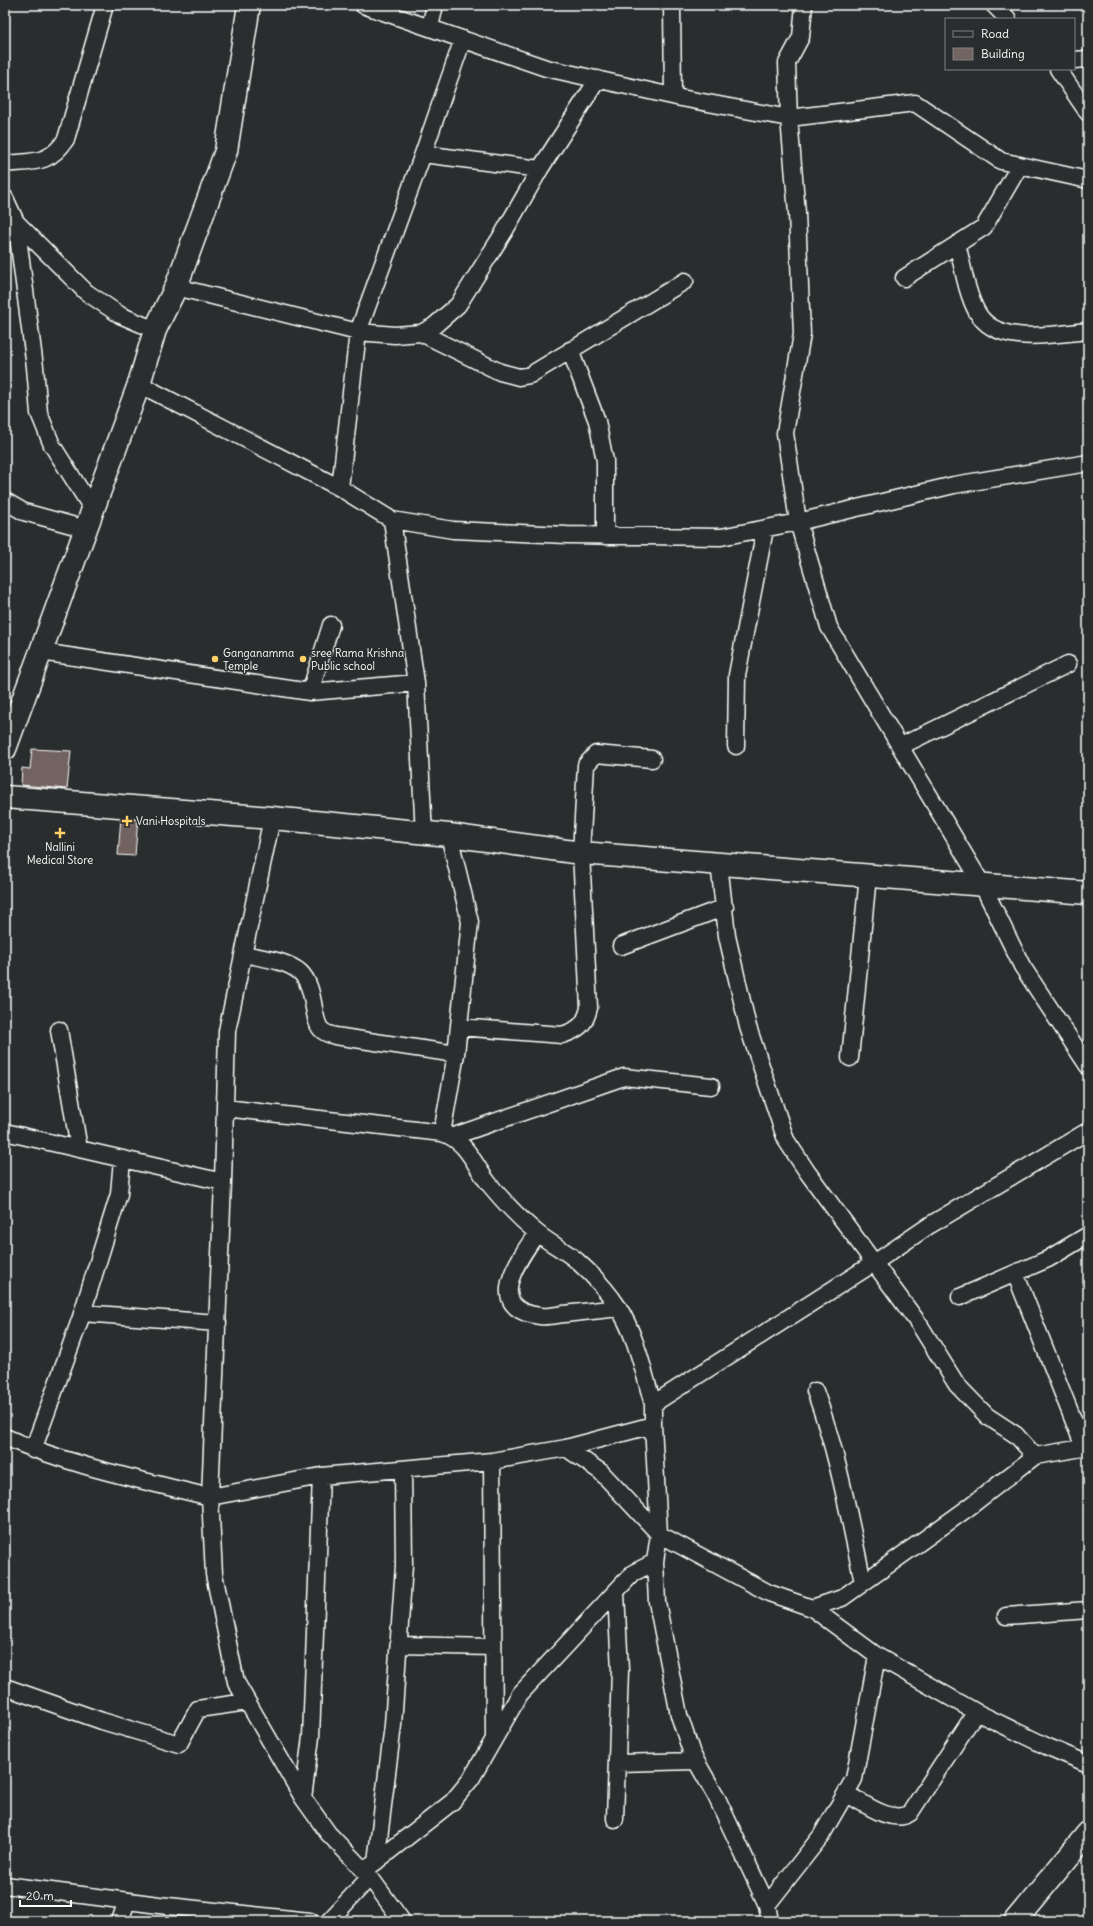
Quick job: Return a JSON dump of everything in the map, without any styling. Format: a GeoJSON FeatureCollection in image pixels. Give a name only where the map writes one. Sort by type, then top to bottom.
{"type":"FeatureCollection","features":[{"type":"Feature","properties":{"kind":"street"},"geometry":{"type":"LineString","coordinates":[[5,164],[45,160],[58,152],[66,140],[105,5]]}},
{"type":"Feature","properties":{"kind":"street"},"geometry":{"type":"LineString","coordinates":[[5,749],[139,384],[154,330],[176,287],[226,151],[249,5]]}},
{"type":"Feature","properties":{"kind":"street"},"geometry":{"type":"LineString","coordinates":[[363,5],[546,68],[673,96],[789,118],[915,103],[1001,161],[1088,180]]}},
{"type":"Feature","properties":{"kind":"street"},"geometry":{"type":"LineString","coordinates":[[430,27],[435,5]]}},
{"type":"Feature","properties":{"kind":"street"},"geometry":{"type":"LineString","coordinates":[[672,5],[673,96]]}},
{"type":"Feature","properties":{"kind":"street"},"geometry":{"type":"LineString","coordinates":[[804,5],[801,37],[787,63],[789,118],[797,213],[802,334],[786,433],[798,522],[829,627],[982,884],[1022,966],[1088,1066]]}},
{"type":"Feature","properties":{"kind":"street"},"geometry":{"type":"LineString","coordinates":[[994,5],[1007,18]]}},
{"type":"Feature","properties":{"kind":"street"},"geometry":{"type":"LineString","coordinates":[[340,488],[358,332],[463,39]]}},
{"type":"Feature","properties":{"kind":"street"},"geometry":{"type":"LineString","coordinates":[[1075,60],[1088,59]]}},
{"type":"Feature","properties":{"kind":"street"},"geometry":{"type":"LineString","coordinates":[[1059,70],[1088,113]]}},
{"type":"Feature","properties":{"kind":"street"},"geometry":{"type":"LineString","coordinates":[[176,287],[358,332],[394,335],[421,333],[434,326],[458,305],[504,232],[540,169],[598,79]]}},
{"type":"Feature","properties":{"kind":"street"},"geometry":{"type":"LineString","coordinates":[[423,154],[540,169]]}},
{"type":"Feature","properties":{"kind":"street"},"geometry":{"type":"LineString","coordinates":[[904,278],[984,226],[1020,165]]}},
{"type":"Feature","properties":{"kind":"street"},"geometry":{"type":"LineString","coordinates":[[5,198],[11,217],[35,368],[39,413],[52,446],[90,520]]}},
{"type":"Feature","properties":{"kind":"street"},"geometry":{"type":"LineString","coordinates":[[11,217],[86,292],[120,315],[154,330]]}},
{"type":"Feature","properties":{"kind":"street"},"geometry":{"type":"LineString","coordinates":[[958,244],[971,299],[978,313],[990,326],[1005,333],[1027,336],[1088,331]]}},
{"type":"Feature","properties":{"kind":"street"},"geometry":{"type":"LineString","coordinates":[[421,333],[500,372],[519,377],[530,375],[685,280]]}},
{"type":"Feature","properties":{"kind":"street"},"geometry":{"type":"LineString","coordinates":[[570,350],[597,421],[605,461],[605,536]]}},
{"type":"Feature","properties":{"kind":"street"},"geometry":{"type":"LineString","coordinates":[[139,384],[340,488],[392,520],[453,530],[605,536],[721,537],[798,522],[954,485],[1088,463]]}},
{"type":"Feature","properties":{"kind":"street"},"geometry":{"type":"LineString","coordinates":[[5,501],[24,512],[90,520]]}},
{"type":"Feature","properties":{"kind":"street"},"geometry":{"type":"LineString","coordinates":[[392,520],[416,683],[424,834]]}},
{"type":"Feature","properties":{"kind":"street"},"geometry":{"type":"LineString","coordinates":[[736,746],[737,675],[765,529]]}},
{"type":"Feature","properties":{"kind":"street"},"geometry":{"type":"LineString","coordinates":[[310,692],[331,626]]}},
{"type":"Feature","properties":{"kind":"street"},"geometry":{"type":"LineString","coordinates":[[41,652],[310,692],[416,683]]}},
{"type":"Feature","properties":{"kind":"street"},"geometry":{"type":"LineString","coordinates":[[901,746],[1068,664]]}},
{"type":"Feature","properties":{"kind":"street"},"geometry":{"type":"LineString","coordinates":[[459,1027],[562,1035],[577,1030],[586,1020],[589,1008],[581,853],[586,765],[596,754],[652,759]]}},
{"type":"Feature","properties":{"kind":"street"},"geometry":{"type":"LineString","coordinates":[[5,797],[272,818],[424,834],[449,835],[581,853],[1088,893]]}},
{"type":"Feature","properties":{"kind":"street"},"geometry":{"type":"LineString","coordinates":[[272,818],[228,1031],[218,1323],[210,1497],[214,1574],[236,1682],[303,1798],[328,1833],[370,1870],[402,1921]]}},
{"type":"Feature","properties":{"kind":"street"},"geometry":{"type":"LineString","coordinates":[[448,1134],[470,922],[449,835]]}},
{"type":"Feature","properties":{"kind":"street"},"geometry":{"type":"LineString","coordinates":[[719,863],[727,936],[748,1027],[786,1140],[808,1173],[919,1324],[957,1385],[987,1416],[1016,1435],[1035,1456]]}},
{"type":"Feature","properties":{"kind":"street"},"geometry":{"type":"LineString","coordinates":[[850,1058],[868,876]]}},
{"type":"Feature","properties":{"kind":"street"},"geometry":{"type":"LineString","coordinates":[[621,946],[725,907]]}},
{"type":"Feature","properties":{"kind":"street"},"geometry":{"type":"LineString","coordinates":[[244,954],[283,964],[298,971],[306,979],[311,990],[318,1025],[322,1031],[335,1036],[456,1054]]}},
{"type":"Feature","properties":{"kind":"street"},"geometry":{"type":"LineString","coordinates":[[59,1030],[79,1149]]}},
{"type":"Feature","properties":{"kind":"street"},"geometry":{"type":"LineString","coordinates":[[225,1108],[448,1134],[624,1077],[711,1086]]}},
{"type":"Feature","properties":{"kind":"street"},"geometry":{"type":"LineString","coordinates":[[653,1404],[874,1263],[930,1225],[1088,1131]]}},
{"type":"Feature","properties":{"kind":"street"},"geometry":{"type":"LineString","coordinates":[[5,1132],[223,1182]]}},
{"type":"Feature","properties":{"kind":"street"},"geometry":{"type":"LineString","coordinates":[[448,1134],[468,1153],[488,1184],[511,1210],[537,1233],[576,1260],[604,1287],[619,1308],[630,1332],[653,1404],[659,1534],[655,1562],[657,1602],[679,1715],[692,1754],[716,1796],[767,1905],[770,1921]]}},
{"type":"Feature","properties":{"kind":"street"},"geometry":{"type":"LineString","coordinates":[[33,1450],[82,1313],[119,1194],[122,1159]]}},
{"type":"Feature","properties":{"kind":"street"},"geometry":{"type":"LineString","coordinates":[[537,1233],[520,1257],[509,1284],[508,1297],[514,1307],[523,1312],[541,1316],[619,1308]]}},
{"type":"Feature","properties":{"kind":"street"},"geometry":{"type":"LineString","coordinates":[[960,1297],[1048,1259],[1088,1235]]}},
{"type":"Feature","properties":{"kind":"street"},"geometry":{"type":"LineString","coordinates":[[812,1608],[842,1598],[968,1508],[1035,1456],[1086,1447],[1015,1274]]}},
{"type":"Feature","properties":{"kind":"street"},"geometry":{"type":"LineString","coordinates":[[82,1313],[218,1323]]}},
{"type":"Feature","properties":{"kind":"street"},"geometry":{"type":"LineString","coordinates":[[815,1391],[828,1425],[836,1454],[863,1582]]}},
{"type":"Feature","properties":{"kind":"street"},"geometry":{"type":"LineString","coordinates":[[5,1437],[33,1450],[107,1471],[210,1497],[321,1476],[492,1461],[566,1448],[653,1425]]}},
{"type":"Feature","properties":{"kind":"street"},"geometry":{"type":"LineString","coordinates":[[566,1448],[601,1472],[659,1534],[769,1593],[812,1608],[877,1656],[976,1712],[1046,1746],[1088,1764]]}},
{"type":"Feature","properties":{"kind":"street"},"geometry":{"type":"LineString","coordinates":[[492,1461],[494,1738]]}},
{"type":"Feature","properties":{"kind":"street"},"geometry":{"type":"LineString","coordinates":[[370,1870],[393,1726],[404,1565],[403,1469]]}},
{"type":"Feature","properties":{"kind":"street"},"geometry":{"type":"LineString","coordinates":[[303,1798],[311,1737],[321,1476]]}},
{"type":"Feature","properties":{"kind":"street"},"geometry":{"type":"LineString","coordinates":[[329,1921],[370,1870],[452,1802],[471,1779],[520,1694],[565,1644],[616,1593],[633,1573],[655,1562]]}},
{"type":"Feature","properties":{"kind":"street"},"geometry":{"type":"LineString","coordinates":[[615,1819],[620,1670],[616,1593]]}},
{"type":"Feature","properties":{"kind":"street"},"geometry":{"type":"LineString","coordinates":[[1006,1616],[1088,1610]]}},
{"type":"Feature","properties":{"kind":"street"},"geometry":{"type":"LineString","coordinates":[[399,1645],[493,1647]]}},
{"type":"Feature","properties":{"kind":"street"},"geometry":{"type":"LineString","coordinates":[[767,1905],[821,1836],[847,1794],[854,1779],[861,1750],[877,1656]]}},
{"type":"Feature","properties":{"kind":"street"},"geometry":{"type":"LineString","coordinates":[[5,1687],[102,1721],[179,1744],[198,1709],[248,1702]]}},
{"type":"Feature","properties":{"kind":"street"},"geometry":{"type":"LineString","coordinates":[[847,1794],[887,1815],[904,1817],[910,1813],[976,1712]]}},
{"type":"Feature","properties":{"kind":"street"},"geometry":{"type":"LineString","coordinates":[[617,1762],[696,1761]]}},
{"type":"Feature","properties":{"kind":"street"},"geometry":{"type":"LineString","coordinates":[[1015,1921],[1088,1833]]}},
{"type":"Feature","properties":{"kind":"street"},"geometry":{"type":"LineString","coordinates":[[5,1884],[127,1901],[310,1921]]}},
{"type":"Feature","properties":{"kind":"street"},"geometry":{"type":"LineString","coordinates":[[120,1921],[127,1901]]}},
{"type":"Feature","properties":{"kind":"street"},"geometry":{"type":"LineString","coordinates":[[393,1921],[402,1921]]}},
{"type":"Feature","properties":{"kind":"building"},"geometry":{"type":"Polygon","coordinates":[[[32,749],[71,751],[67,789],[21,785],[22,768],[30,769],[32,749]]]}},
{"type":"Feature","properties":{"kind":"building"},"geometry":{"type":"Polygon","coordinates":[[[121,817],[138,818],[135,856],[118,855],[121,817]]]}},
{"type":"Feature","properties":{"kind":"place","name":"Ganganamma Temple"},"geometry":{"type":"Point","coordinates":[215,659]}},
{"type":"Feature","properties":{"kind":"place","name":"sree Rama Krishna Public school"},"geometry":{"type":"Point","coordinates":[303,659]}},
{"type":"Feature","properties":{"kind":"place","name":"Vani Hospitals"},"geometry":{"type":"Point","coordinates":[127,821]}},
{"type":"Feature","properties":{"kind":"place","name":"Nallini Medical Store"},"geometry":{"type":"Point","coordinates":[60,833]}}]}
